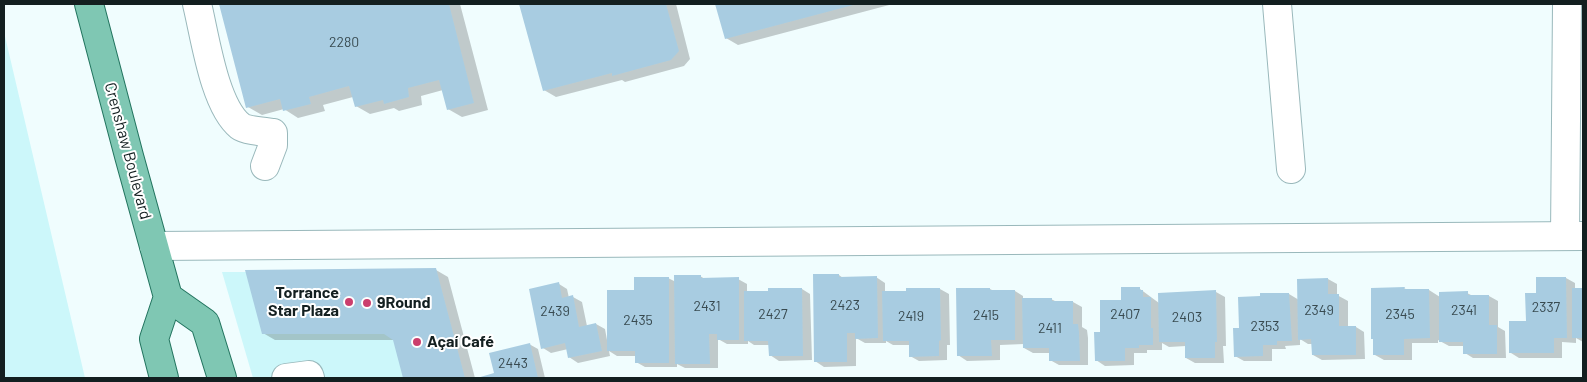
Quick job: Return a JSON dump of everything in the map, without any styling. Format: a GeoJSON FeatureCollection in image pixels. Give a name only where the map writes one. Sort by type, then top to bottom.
{"type":"FeatureCollection","features":[{"type":"Feature","properties":{"kind":"main road","name":"Crenshaw Boulevard"},"geometry":{"type":"LineString","coordinates":[[89,4],[168,297]]}},
{"type":"Feature","properties":{"kind":"main road"},"geometry":{"type":"LineString","coordinates":[[164,378],[154,339],[168,297],[205,323],[222,378]]}},
{"type":"Feature","properties":{"kind":"lane"},"geometry":{"type":"LineString","coordinates":[[198,4],[218,93],[226,110],[241,127],[273,133],[272,145],[265,166]]}},
{"type":"Feature","properties":{"kind":"lane"},"geometry":{"type":"LineString","coordinates":[[1278,4],[1291,168]]}},
{"type":"Feature","properties":{"kind":"lane"},"geometry":{"type":"LineString","coordinates":[[154,246],[1574,236],[1567,4]]}},
{"type":"Feature","properties":{"kind":"lane"},"geometry":{"type":"LineString","coordinates":[[286,378],[309,375],[310,378]]}},
{"type":"Feature","properties":{"kind":"shaded area"},"geometry":{"type":"Polygon","coordinates":[[[4,32],[85,378],[4,378],[4,32]]]}},
{"type":"Feature","properties":{"kind":"shaded area","name":"Torrance Star Plaza"},"geometry":{"type":"Polygon","coordinates":[[[222,272],[434,272],[462,378],[253,378],[222,272]]]}},
{"type":"Feature","properties":{"kind":"building"},"geometry":{"type":"Polygon","coordinates":[[[219,4],[449,4],[474,103],[447,110],[439,80],[408,88],[409,97],[384,104],[383,100],[355,107],[349,86],[309,97],[311,104],[283,111],[280,99],[246,108],[219,4]]]}},
{"type":"Feature","properties":{"kind":"building"},"geometry":{"type":"Polygon","coordinates":[[[519,4],[666,4],[679,51],[671,60],[612,76],[612,73],[543,91],[519,4]]]}},
{"type":"Feature","properties":{"kind":"building"},"geometry":{"type":"Polygon","coordinates":[[[715,4],[857,4],[725,39],[715,4]]]}},
{"type":"Feature","properties":{"kind":"building","name":"Torrance Star Plaza"},"geometry":{"type":"Polygon","coordinates":[[[436,268],[465,378],[403,378],[393,340],[384,334],[262,334],[245,270],[436,268]]]}},
{"type":"Feature","properties":{"kind":"building"},"geometry":{"type":"Polygon","coordinates":[[[813,274],[839,274],[839,277],[877,276],[878,338],[855,339],[855,333],[847,333],[847,362],[814,362],[813,274]]]}},
{"type":"Feature","properties":{"kind":"building"},"geometry":{"type":"Polygon","coordinates":[[[674,275],[701,275],[701,278],[739,277],[739,340],[717,340],[717,334],[709,334],[710,364],[675,364],[674,275]]]}},
{"type":"Feature","properties":{"kind":"building"},"geometry":{"type":"Polygon","coordinates":[[[634,277],[669,277],[669,363],[635,363],[635,351],[607,351],[607,290],[634,290],[634,277]]]}},
{"type":"Feature","properties":{"kind":"building"},"geometry":{"type":"Polygon","coordinates":[[[1536,277],[1566,277],[1567,338],[1554,338],[1554,353],[1509,353],[1509,321],[1526,321],[1525,293],[1536,293],[1536,277]]]}},
{"type":"Feature","properties":{"kind":"building"},"geometry":{"type":"Polygon","coordinates":[[[1328,278],[1328,294],[1339,294],[1339,326],[1356,326],[1356,355],[1312,355],[1311,339],[1298,340],[1297,279],[1328,278]]]}},
{"type":"Feature","properties":{"kind":"building"},"geometry":{"type":"Polygon","coordinates":[[[559,282],[562,298],[573,295],[579,327],[596,323],[602,351],[568,358],[565,343],[541,349],[529,289],[559,282]]]}},
{"type":"Feature","properties":{"kind":"building"},"geometry":{"type":"Polygon","coordinates":[[[1121,287],[1140,287],[1140,290],[1143,290],[1143,297],[1151,297],[1153,345],[1125,348],[1125,361],[1095,361],[1094,332],[1100,332],[1100,300],[1121,300],[1121,287]]]}},
{"type":"Feature","properties":{"kind":"building"},"geometry":{"type":"Polygon","coordinates":[[[1405,287],[1404,289],[1429,289],[1430,338],[1404,339],[1404,355],[1373,355],[1373,339],[1371,339],[1371,288],[1405,287]]]}},
{"type":"Feature","properties":{"kind":"building"},"geometry":{"type":"Polygon","coordinates":[[[768,288],[802,288],[803,356],[769,356],[768,341],[744,341],[744,291],[768,291],[768,288]]]}},
{"type":"Feature","properties":{"kind":"building"},"geometry":{"type":"Polygon","coordinates":[[[906,288],[940,288],[941,340],[939,341],[939,356],[909,357],[909,341],[883,341],[882,291],[906,291],[906,288]]]}},
{"type":"Feature","properties":{"kind":"building"},"geometry":{"type":"Polygon","coordinates":[[[956,288],[1015,290],[1015,340],[991,340],[992,356],[957,356],[956,288]]]}},
{"type":"Feature","properties":{"kind":"building"},"geometry":{"type":"Polygon","coordinates":[[[1572,288],[1583,288],[1583,338],[1572,338],[1572,288]]]}},
{"type":"Feature","properties":{"kind":"building"},"geometry":{"type":"Polygon","coordinates":[[[1216,290],[1217,342],[1215,342],[1215,358],[1185,358],[1185,342],[1159,342],[1158,293],[1216,290]]]}},
{"type":"Feature","properties":{"kind":"building"},"geometry":{"type":"Polygon","coordinates":[[[1468,291],[1468,295],[1489,295],[1489,325],[1497,325],[1497,354],[1463,354],[1463,342],[1439,342],[1439,292],[1468,291]]]}},
{"type":"Feature","properties":{"kind":"building"},"geometry":{"type":"Polygon","coordinates":[[[1260,293],[1289,293],[1292,341],[1277,341],[1277,345],[1263,345],[1263,356],[1234,357],[1233,328],[1239,328],[1238,297],[1260,296],[1260,293]]]}},
{"type":"Feature","properties":{"kind":"building"},"geometry":{"type":"Polygon","coordinates":[[[1022,298],[1052,298],[1052,301],[1073,301],[1073,324],[1078,324],[1080,361],[1049,361],[1049,348],[1023,348],[1022,298]]]}},
{"type":"Feature","properties":{"kind":"building"},"geometry":{"type":"Polygon","coordinates":[[[530,343],[538,378],[477,378],[494,373],[489,353],[530,343]]]}},
{"type":"Feature","properties":{"kind":"place","name":"Torrance Star Plaza"},"geometry":{"type":"Point","coordinates":[349,302]}},
{"type":"Feature","properties":{"kind":"place","name":"9Round"},"geometry":{"type":"Point","coordinates":[367,303]}},
{"type":"Feature","properties":{"kind":"place","name":"Açaí Café"},"geometry":{"type":"Point","coordinates":[417,342]}}]}
